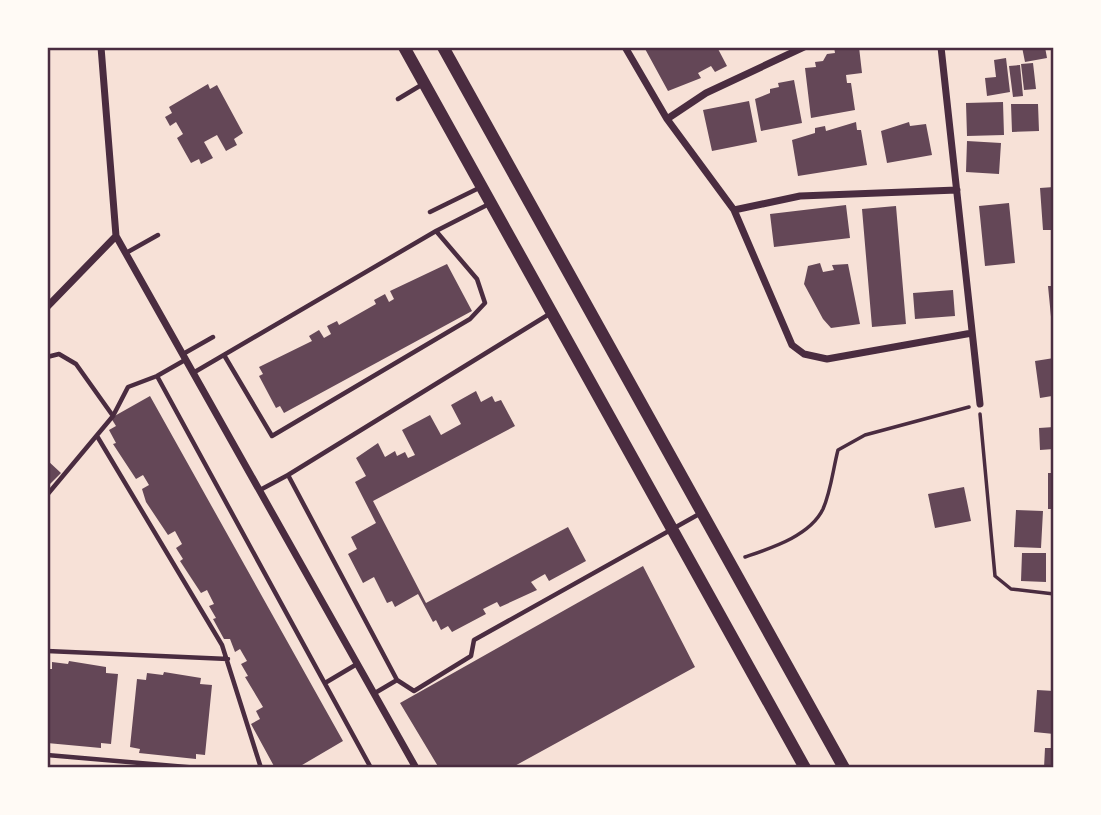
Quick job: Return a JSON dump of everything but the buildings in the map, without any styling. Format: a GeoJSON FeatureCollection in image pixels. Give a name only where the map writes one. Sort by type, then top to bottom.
{"type":"FeatureCollection","features":[{"type":"Feature","properties":{"kind":"main road"},"geometry":{"type":"LineString","coordinates":[[404,47],[805,768]]}},
{"type":"Feature","properties":{"kind":"main road"},"geometry":{"type":"LineString","coordinates":[[443,47],[844,768]]}},
{"type":"Feature","properties":{"kind":"street"},"geometry":{"type":"LineString","coordinates":[[101,47],[116,236],[416,768]]}},
{"type":"Feature","properties":{"kind":"street"},"geometry":{"type":"LineString","coordinates":[[625,47],[667,119],[734,210],[792,345],[804,354],[816,358],[839,358],[972,332]]}},
{"type":"Feature","properties":{"kind":"street"},"geometry":{"type":"LineString","coordinates":[[667,119],[706,93],[804,47]]}},
{"type":"Feature","properties":{"kind":"street"},"geometry":{"type":"LineString","coordinates":[[942,47],[979,404]]}},
{"type":"Feature","properties":{"kind":"street"},"geometry":{"type":"LineString","coordinates":[[734,210],[800,196],[957,190]]}},
{"type":"Feature","properties":{"kind":"street"},"geometry":{"type":"LineString","coordinates":[[47,307],[116,236]]}},
{"type":"Feature","properties":{"kind":"lane"},"geometry":{"type":"LineString","coordinates":[[398,99],[424,84]]}},
{"type":"Feature","properties":{"kind":"lane"},"geometry":{"type":"LineString","coordinates":[[430,212],[480,187]]}},
{"type":"Feature","properties":{"kind":"lane"},"geometry":{"type":"LineString","coordinates":[[193,373],[436,231],[489,204]]}},
{"type":"Feature","properties":{"kind":"lane"},"geometry":{"type":"LineString","coordinates":[[224,355],[272,436],[284,429],[470,319],[485,303],[477,279],[436,231]]}},
{"type":"Feature","properties":{"kind":"lane"},"geometry":{"type":"LineString","coordinates":[[127,253],[158,234]]}},
{"type":"Feature","properties":{"kind":"lane"},"geometry":{"type":"LineString","coordinates":[[260,490],[552,313]]}},
{"type":"Feature","properties":{"kind":"lane"},"geometry":{"type":"LineString","coordinates":[[47,495],[113,416],[128,387],[157,376],[213,337]]}},
{"type":"Feature","properties":{"kind":"lane"},"geometry":{"type":"LineString","coordinates":[[47,357],[59,354],[76,365],[113,416]]}},
{"type":"Feature","properties":{"kind":"lane"},"geometry":{"type":"LineString","coordinates":[[157,376],[371,768]]}},
{"type":"Feature","properties":{"kind":"lane"},"geometry":{"type":"LineString","coordinates":[[97,436],[228,659],[261,768]]}},
{"type":"Feature","properties":{"kind":"lane"},"geometry":{"type":"LineString","coordinates":[[288,475],[397,680],[414,691],[471,656],[474,639],[702,513]]}},
{"type":"Feature","properties":{"kind":"lane"},"geometry":{"type":"LineString","coordinates":[[47,651],[228,659]]}},
{"type":"Feature","properties":{"kind":"lane"},"geometry":{"type":"LineString","coordinates":[[325,683],[358,664]]}},
{"type":"Feature","properties":{"kind":"lane"},"geometry":{"type":"LineString","coordinates":[[374,694],[397,680]]}},
{"type":"Feature","properties":{"kind":"lane"},"geometry":{"type":"LineString","coordinates":[[47,755],[198,768]]}},
{"type":"Feature","properties":{"kind":"path"},"geometry":{"type":"LineString","coordinates":[[729,562],[778,546],[806,528],[822,510],[838,450],[865,435],[979,404],[990,547],[995,576],[1011,589],[1054,594]]}}]}
